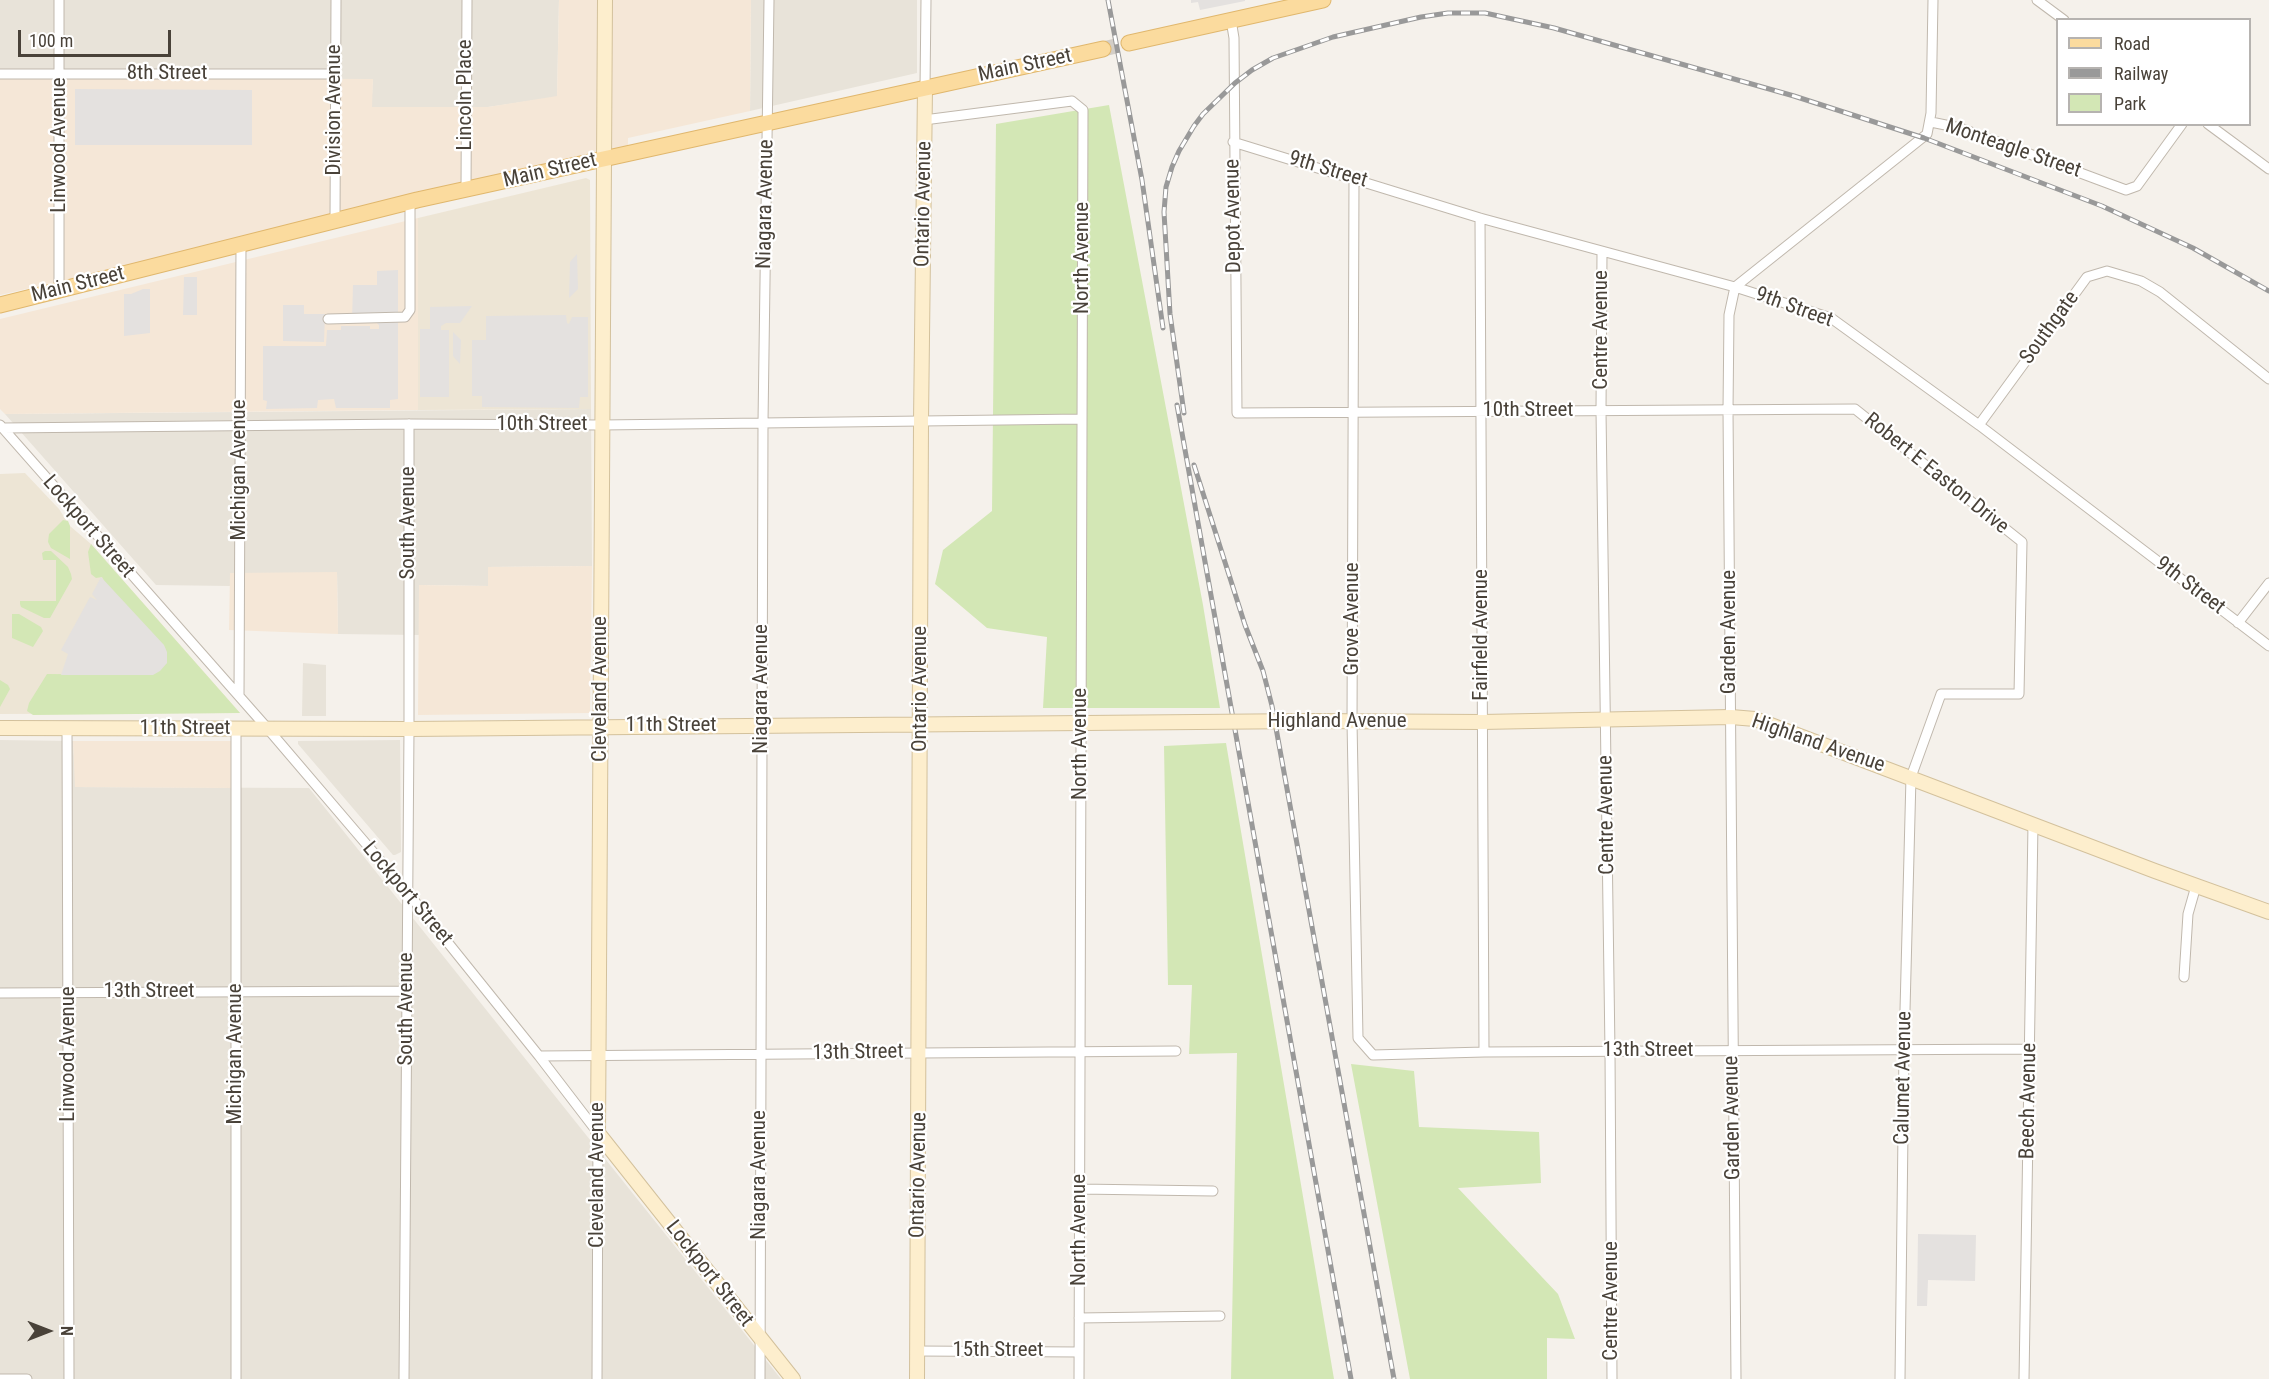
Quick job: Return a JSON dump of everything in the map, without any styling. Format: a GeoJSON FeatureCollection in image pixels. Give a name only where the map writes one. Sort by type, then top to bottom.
{"type":"FeatureCollection","features":[{"type":"Feature","properties":{"kind":"main road"},"geometry":{"type":"LineString","coordinates":[[1129,43],[1323,0]]}},
{"type":"Feature","properties":{"kind":"main road","name":"Main Street"},"geometry":{"type":"LineString","coordinates":[[0,304],[410,201],[1103,49]]}},
{"type":"Feature","properties":{"kind":"street","name":"Linwood Avenue"},"geometry":{"type":"LineString","coordinates":[[59,290],[60,0]]}},
{"type":"Feature","properties":{"kind":"street","name":"Division Avenue"},"geometry":{"type":"LineString","coordinates":[[335,221],[336,0]]}},
{"type":"Feature","properties":{"kind":"street","name":"Lincoln Place"},"geometry":{"type":"LineString","coordinates":[[466,190],[467,0]]}},
{"type":"Feature","properties":{"kind":"street","name":"Cleveland Avenue"},"geometry":{"type":"LineString","coordinates":[[597,1379],[605,0]]}},
{"type":"Feature","properties":{"kind":"street","name":"Niagara Avenue"},"geometry":{"type":"LineString","coordinates":[[760,1379],[763,423],[769,0]]}},
{"type":"Feature","properties":{"kind":"street","name":"Ontario Avenue"},"geometry":{"type":"LineString","coordinates":[[917,1379],[921,421],[926,0]]}},
{"type":"Feature","properties":{"kind":"street","name":"Monteagle Street"},"geometry":{"type":"LineString","coordinates":[[1933,0],[1931,122],[1960,128],[2126,190],[2137,186],[2181,126]]}},
{"type":"Feature","properties":{"kind":"street"},"geometry":{"type":"LineString","coordinates":[[2037,0],[2061,18]]}},
{"type":"Feature","properties":{"kind":"street","name":"Depot Avenue"},"geometry":{"type":"LineString","coordinates":[[1231,20],[1234,38],[1233,142],[1237,413]]}},
{"type":"Feature","properties":{"kind":"street","name":"8th Street"},"geometry":{"type":"LineString","coordinates":[[0,74],[334,74]]}},
{"type":"Feature","properties":{"kind":"street","name":"North Avenue"},"geometry":{"type":"LineString","coordinates":[[924,120],[1072,101],[1083,110],[1079,1379]]}},
{"type":"Feature","properties":{"kind":"street"},"geometry":{"type":"LineString","coordinates":[[1735,287],[1924,138],[1931,122]]}},
{"type":"Feature","properties":{"kind":"street"},"geometry":{"type":"LineString","coordinates":[[2211,126],[2269,169]]}},
{"type":"Feature","properties":{"kind":"street","name":"9th Street"},"geometry":{"type":"LineString","coordinates":[[1233,142],[1480,218],[1735,287],[1831,318],[1979,425],[2269,646]]}},
{"type":"Feature","properties":{"kind":"street","name":"Grove Avenue"},"geometry":{"type":"LineString","coordinates":[[1354,178],[1352,722],[1358,1038],[1373,1055]]}},
{"type":"Feature","properties":{"kind":"street"},"geometry":{"type":"LineString","coordinates":[[328,319],[405,317],[410,310],[410,201]]}},
{"type":"Feature","properties":{"kind":"street","name":"Fairfield Avenue"},"geometry":{"type":"LineString","coordinates":[[1480,218],[1484,1052]]}},
{"type":"Feature","properties":{"kind":"street","name":"Michigan Avenue"},"geometry":{"type":"LineString","coordinates":[[239,696],[242,244]]}},
{"type":"Feature","properties":{"kind":"street","name":"Centre Avenue"},"geometry":{"type":"LineString","coordinates":[[1602,252],[1601,411],[1612,1379]]}},
{"type":"Feature","properties":{"kind":"street","name":"Southgate"},"geometry":{"type":"LineString","coordinates":[[1979,425],[2087,277],[2107,271],[2141,281],[2160,292],[2269,379]]}},
{"type":"Feature","properties":{"kind":"street","name":"Garden Avenue"},"geometry":{"type":"LineString","coordinates":[[1735,287],[1729,315],[1728,410],[1736,1379]]}},
{"type":"Feature","properties":{"kind":"street","name":"10th Street"},"geometry":{"type":"LineString","coordinates":[[1237,413],[1855,409]]}},
{"type":"Feature","properties":{"kind":"street","name":"Robert E Easton Drive"},"geometry":{"type":"LineString","coordinates":[[1855,409],[2022,542],[2019,694],[1941,694],[1911,777]]}},
{"type":"Feature","properties":{"kind":"street","name":"10th Street"},"geometry":{"type":"LineString","coordinates":[[1,427],[602,425],[1082,419]]}},
{"type":"Feature","properties":{"kind":"street","name":"South Avenue"},"geometry":{"type":"LineString","coordinates":[[404,1379],[409,424]]}},
{"type":"Feature","properties":{"kind":"street","name":"Lockport Street"},"geometry":{"type":"LineString","coordinates":[[1,427],[268,729],[408,893],[793,1379]]}},
{"type":"Feature","properties":{"kind":"street"},"geometry":{"type":"LineString","coordinates":[[2238,623],[2269,583]]}},
{"type":"Feature","properties":{"kind":"street","name":"Highland Avenue"},"geometry":{"type":"LineString","coordinates":[[1197,722],[1482,722],[1731,717],[1755,719],[2269,912]]}},
{"type":"Feature","properties":{"kind":"street","name":"11th Street"},"geometry":{"type":"LineString","coordinates":[[0,728],[409,729],[1197,722]]}},
{"type":"Feature","properties":{"kind":"street","name":"Linwood Avenue"},"geometry":{"type":"LineString","coordinates":[[67,728],[69,1379]]}},
{"type":"Feature","properties":{"kind":"street","name":"Michigan Avenue"},"geometry":{"type":"LineString","coordinates":[[236,729],[236,1379]]}},
{"type":"Feature","properties":{"kind":"street","name":"Calumet Avenue"},"geometry":{"type":"LineString","coordinates":[[1900,1379],[1904,1049],[1911,777]]}},
{"type":"Feature","properties":{"kind":"street","name":"Beech Avenue"},"geometry":{"type":"LineString","coordinates":[[2024,1379],[2033,824]]}},
{"type":"Feature","properties":{"kind":"street"},"geometry":{"type":"LineString","coordinates":[[2184,977],[2188,914],[2196,886]]}},
{"type":"Feature","properties":{"kind":"street","name":"13th Street"},"geometry":{"type":"LineString","coordinates":[[0,993],[407,991]]}},
{"type":"Feature","properties":{"kind":"street","name":"13th Street"},"geometry":{"type":"LineString","coordinates":[[1373,1055],[1484,1052],[2030,1049]]}},
{"type":"Feature","properties":{"kind":"street","name":"13th Street"},"geometry":{"type":"LineString","coordinates":[[539,1056],[1176,1051]]}},
{"type":"Feature","properties":{"kind":"street"},"geometry":{"type":"LineString","coordinates":[[1080,1189],[1213,1191]]}},
{"type":"Feature","properties":{"kind":"street"},"geometry":{"type":"LineString","coordinates":[[1079,1318],[1220,1316]]}},
{"type":"Feature","properties":{"kind":"street","name":"15th Street"},"geometry":{"type":"LineString","coordinates":[[917,1351],[1079,1352]]}},
{"type":"Feature","properties":{"kind":"street"},"geometry":{"type":"LineString","coordinates":[[0,1379],[27,1379]]}},
{"type":"Feature","properties":{"kind":"shaded area"},"geometry":{"type":"Polygon","coordinates":[[[0,0],[559,0],[557,97],[488,107],[371,107],[373,80],[0,78],[0,0]]]}},
{"type":"Feature","properties":{"kind":"shaded area"},"geometry":{"type":"Polygon","coordinates":[[[559,0],[751,0],[750,111],[628,138],[628,150],[0,295],[0,78],[373,79],[372,107],[488,107],[557,96],[559,0]]]}},
{"type":"Feature","properties":{"kind":"shaded area"},"geometry":{"type":"Polygon","coordinates":[[[751,0],[917,0],[917,73],[750,111],[751,0]]]}},
{"type":"Feature","properties":{"kind":"shaded area"},"geometry":{"type":"Polygon","coordinates":[[[1191,0],[1245,1],[1200,10],[1198,2],[1191,3],[1191,0]]]}},
{"type":"Feature","properties":{"kind":"shaded area"},"geometry":{"type":"Polygon","coordinates":[[[75,89],[252,90],[252,145],[75,145],[75,89]]]}},
{"type":"Feature","properties":{"kind":"shaded area"},"geometry":{"type":"Polygon","coordinates":[[[586,178],[590,180],[591,409],[418,410],[418,218],[586,178]]]}},
{"type":"Feature","properties":{"kind":"shaded area"},"geometry":{"type":"Polygon","coordinates":[[[418,218],[418,410],[5,414],[0,409],[0,319],[418,218]]]}},
{"type":"Feature","properties":{"kind":"shaded area"},"geometry":{"type":"Polygon","coordinates":[[[577,254],[578,289],[569,298],[570,262],[577,254]]]}},
{"type":"Feature","properties":{"kind":"shaded area"},"geometry":{"type":"Polygon","coordinates":[[[398,270],[398,399],[390,400],[390,408],[336,408],[334,399],[318,400],[317,408],[266,409],[267,401],[263,400],[263,346],[326,346],[327,330],[341,330],[341,326],[370,326],[370,329],[379,329],[376,322],[352,322],[353,285],[377,285],[377,271],[398,270]]]}},
{"type":"Feature","properties":{"kind":"shaded area"},"geometry":{"type":"Polygon","coordinates":[[[184,277],[197,277],[197,315],[183,315],[184,277]]]}},
{"type":"Feature","properties":{"kind":"shaded area"},"geometry":{"type":"Polygon","coordinates":[[[150,289],[150,333],[124,336],[124,294],[150,289]]]}},
{"type":"Feature","properties":{"kind":"shaded area"},"geometry":{"type":"Polygon","coordinates":[[[283,305],[304,305],[304,314],[325,314],[324,342],[283,341],[283,305]]]}},
{"type":"Feature","properties":{"kind":"shaded area"},"geometry":{"type":"Polygon","coordinates":[[[472,306],[460,323],[446,323],[441,326],[441,330],[449,330],[449,397],[420,397],[420,329],[430,329],[430,307],[472,306]]]}},
{"type":"Feature","properties":{"kind":"shaded area"},"geometry":{"type":"Polygon","coordinates":[[[566,315],[569,324],[572,317],[588,317],[588,397],[580,397],[579,408],[482,407],[482,396],[472,396],[472,340],[486,340],[486,316],[566,315]]]}},
{"type":"Feature","properties":{"kind":"shaded area"},"geometry":{"type":"Polygon","coordinates":[[[453,332],[461,340],[460,364],[453,356],[453,332]]]}},
{"type":"Feature","properties":{"kind":"shaded area"},"geometry":{"type":"Polygon","coordinates":[[[591,409],[592,566],[488,567],[488,586],[419,585],[419,635],[338,634],[337,573],[230,574],[230,586],[156,585],[5,414],[591,409]]]}},
{"type":"Feature","properties":{"kind":"shaded area"},"geometry":{"type":"Polygon","coordinates":[[[25,473],[59,509],[70,526],[91,544],[240,713],[0,714],[0,474],[25,473]]]}},
{"type":"Feature","properties":{"kind":"shaded area"},"geometry":{"type":"Polygon","coordinates":[[[592,566],[590,713],[418,715],[419,585],[488,586],[488,567],[592,566]]]}},
{"type":"Feature","properties":{"kind":"shaded area"},"geometry":{"type":"Polygon","coordinates":[[[337,572],[338,634],[229,630],[230,573],[337,572]]]}},
{"type":"Feature","properties":{"kind":"shaded area"},"geometry":{"type":"Polygon","coordinates":[[[101,577],[164,645],[167,652],[167,663],[160,671],[153,675],[61,675],[68,654],[61,650],[90,597],[97,600],[92,594],[101,577]]]}},
{"type":"Feature","properties":{"kind":"shaded area"},"geometry":{"type":"Polygon","coordinates":[[[303,663],[326,665],[326,716],[302,716],[303,663]]]}},
{"type":"Feature","properties":{"kind":"shaded area"},"geometry":{"type":"Polygon","coordinates":[[[0,740],[73,741],[76,787],[309,788],[781,1379],[0,1379],[0,740]]]}},
{"type":"Feature","properties":{"kind":"shaded area"},"geometry":{"type":"Polygon","coordinates":[[[400,740],[401,852],[393,855],[298,744],[298,741],[400,740]]]}},
{"type":"Feature","properties":{"kind":"shaded area"},"geometry":{"type":"Polygon","coordinates":[[[73,741],[231,741],[231,788],[75,787],[73,741]]]}},
{"type":"Feature","properties":{"kind":"shaded area"},"geometry":{"type":"Polygon","coordinates":[[[1918,1234],[1976,1235],[1975,1281],[1928,1280],[1927,1306],[1917,1306],[1918,1234]]]}},
{"type":"Feature","properties":{"kind":"green space"},"geometry":{"type":"Polygon","coordinates":[[[1109,105],[1203,605],[1220,708],[1043,708],[1047,637],[987,628],[935,584],[943,550],[992,511],[996,124],[1109,105]]]}},
{"type":"Feature","properties":{"kind":"green space"},"geometry":{"type":"Polygon","coordinates":[[[63,520],[68,521],[70,526],[70,559],[51,548],[48,542],[49,534],[63,520]]]}},
{"type":"Feature","properties":{"kind":"green space"},"geometry":{"type":"Polygon","coordinates":[[[91,544],[240,713],[33,715],[27,711],[29,703],[47,674],[153,675],[102,577],[96,578],[91,574],[88,552],[91,544]]]}},
{"type":"Feature","properties":{"kind":"green space"},"geometry":{"type":"Polygon","coordinates":[[[51,551],[68,567],[72,579],[50,618],[44,618],[21,607],[20,604],[20,601],[56,601],[56,560],[43,560],[42,553],[51,551]]]}},
{"type":"Feature","properties":{"kind":"green space"},"geometry":{"type":"Polygon","coordinates":[[[12,614],[19,614],[41,627],[43,631],[33,647],[12,638],[12,614]]]}},
{"type":"Feature","properties":{"kind":"green space"},"geometry":{"type":"Polygon","coordinates":[[[0,680],[10,689],[0,707],[0,680]]]}},
{"type":"Feature","properties":{"kind":"green space"},"geometry":{"type":"Polygon","coordinates":[[[1226,743],[1334,1379],[1231,1379],[1237,1053],[1189,1054],[1192,985],[1168,985],[1164,746],[1226,743]]]}},
{"type":"Feature","properties":{"kind":"green space"},"geometry":{"type":"Polygon","coordinates":[[[1351,1064],[1414,1071],[1419,1127],[1539,1132],[1541,1183],[1458,1188],[1558,1294],[1575,1339],[1547,1338],[1547,1379],[1410,1379],[1351,1064]]]}},
{"type":"Feature","properties":{"kind":"tunnel"},"geometry":{"type":"LineString","coordinates":[[1103,49],[1129,43]]}},
{"type":"Feature","properties":{"kind":"railway"},"geometry":{"type":"LineString","coordinates":[[1108,0],[1142,180],[1163,328]]}},
{"type":"Feature","properties":{"kind":"railway"},"geometry":{"type":"LineString","coordinates":[[1184,413],[1170,314],[1164,212],[1166,187],[1172,167],[1194,126],[1235,83],[1273,58],[1333,37],[1448,13],[1485,13],[1554,28],[1794,96],[1924,138],[2102,206],[2193,248],[2269,291]]}},
{"type":"Feature","properties":{"kind":"railway"},"geometry":{"type":"LineString","coordinates":[[1177,405],[1351,1379]]}},
{"type":"Feature","properties":{"kind":"railway"},"geometry":{"type":"LineString","coordinates":[[1194,465],[1245,625],[1263,671],[1272,706],[1394,1379]]}}]}
